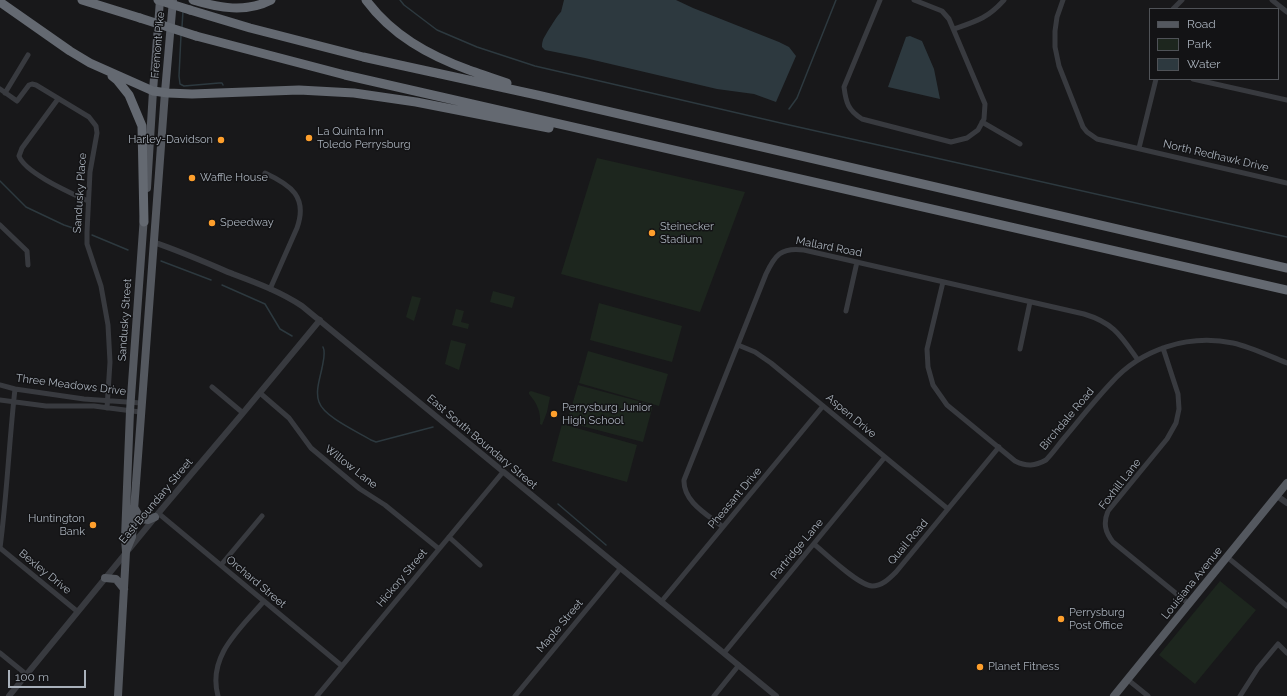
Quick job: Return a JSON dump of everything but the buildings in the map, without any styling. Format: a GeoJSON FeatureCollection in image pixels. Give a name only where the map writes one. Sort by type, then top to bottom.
{"type":"FeatureCollection","features":[{"type":"Feature","properties":{"kind":"highway"},"geometry":{"type":"LineString","coordinates":[[82,0],[196,36],[345,75],[1287,290]]}},
{"type":"Feature","properties":{"kind":"highway"},"geometry":{"type":"LineString","coordinates":[[159,0],[250,28],[363,57],[538,95],[1287,268]]}},
{"type":"Feature","properties":{"kind":"highway","name":"Fremont Pike"},"geometry":{"type":"LineString","coordinates":[[153,91],[159,0]]}},
{"type":"Feature","properties":{"kind":"highway","name":"Fremont Pike"},"geometry":{"type":"LineString","coordinates":[[165,92],[173,0]]}},
{"type":"Feature","properties":{"kind":"highway"},"geometry":{"type":"LineString","coordinates":[[195,1],[216,6],[240,8],[255,6],[271,0]]}},
{"type":"Feature","properties":{"kind":"highway"},"geometry":{"type":"LineString","coordinates":[[366,0],[380,17],[392,28],[417,46],[452,63],[497,80],[519,86],[538,95]]}},
{"type":"Feature","properties":{"kind":"highway"},"geometry":{"type":"LineString","coordinates":[[0,2],[70,51],[104,70],[153,91],[192,94],[299,90],[354,93],[416,102],[657,147]]}},
{"type":"Feature","properties":{"kind":"highway"},"geometry":{"type":"LineString","coordinates":[[104,70],[117,80],[129,95],[142,126],[144,222]]}},
{"type":"Feature","properties":{"kind":"main road","name":"Sandusky Street"},"geometry":{"type":"LineString","coordinates":[[118,696],[126,552],[125,538],[130,402],[150,151],[153,91]]}},
{"type":"Feature","properties":{"kind":"main road","name":"Sandusky Street"},"geometry":{"type":"LineString","coordinates":[[126,552],[132,537],[140,412],[165,92]]}},
{"type":"Feature","properties":{"kind":"main road"},"geometry":{"type":"LineString","coordinates":[[150,151],[154,168],[149,228],[150,236],[153,242]]}},
{"type":"Feature","properties":{"kind":"main road","name":"Louisiana Avenue"},"geometry":{"type":"LineString","coordinates":[[1114,696],[1287,483]]}},
{"type":"Feature","properties":{"kind":"main road"},"geometry":{"type":"LineString","coordinates":[[134,507],[141,519],[148,520],[156,515]]}},
{"type":"Feature","properties":{"kind":"main road"},"geometry":{"type":"LineString","coordinates":[[105,578],[116,579],[124,589]]}},
{"type":"Feature","properties":{"kind":"street"},"geometry":{"type":"LineString","coordinates":[[880,0],[844,87],[846,102],[853,113],[862,119],[952,142],[967,138],[978,130],[984,119],[985,104],[950,19],[942,11],[914,0]]}},
{"type":"Feature","properties":{"kind":"street"},"geometry":{"type":"LineString","coordinates":[[954,29],[978,21],[987,16],[1004,0]]}},
{"type":"Feature","properties":{"kind":"street","name":"North Redhawk Drive"},"geometry":{"type":"LineString","coordinates":[[1063,0],[1057,17],[1055,47],[1059,66],[1087,132],[1097,138],[1287,183]]}},
{"type":"Feature","properties":{"kind":"street"},"geometry":{"type":"LineString","coordinates":[[1174,8],[1182,0]]}},
{"type":"Feature","properties":{"kind":"street"},"geometry":{"type":"LineString","coordinates":[[1272,0],[1275,4],[1287,12]]}},
{"type":"Feature","properties":{"kind":"street"},"geometry":{"type":"LineString","coordinates":[[2,91],[28,55]]}},
{"type":"Feature","properties":{"kind":"street"},"geometry":{"type":"LineString","coordinates":[[1140,148],[1156,80]]}},
{"type":"Feature","properties":{"kind":"street"},"geometry":{"type":"LineString","coordinates":[[1197,80],[1287,100]]}},
{"type":"Feature","properties":{"kind":"street","name":"Sandusky Place"},"geometry":{"type":"LineString","coordinates":[[2,91],[17,101],[29,85],[36,85],[89,117],[96,126],[97,132],[90,172],[87,244],[101,286],[110,345],[107,408]]}},
{"type":"Feature","properties":{"kind":"street"},"geometry":{"type":"LineString","coordinates":[[58,99],[22,148],[18,156],[24,164],[50,182],[88,201]]}},
{"type":"Feature","properties":{"kind":"street"},"geometry":{"type":"LineString","coordinates":[[982,122],[1020,144]]}},
{"type":"Feature","properties":{"kind":"street"},"geometry":{"type":"LineString","coordinates":[[265,173],[290,188],[298,198],[301,208],[297,228],[270,289]]}},
{"type":"Feature","properties":{"kind":"street"},"geometry":{"type":"LineString","coordinates":[[0,225],[27,251],[28,265]]}},
{"type":"Feature","properties":{"kind":"street","name":"East South Boundary Street"},"geometry":{"type":"LineString","coordinates":[[153,242],[174,249],[270,289],[292,300],[320,320],[620,569],[776,696]]}},
{"type":"Feature","properties":{"kind":"street","name":"Mallard Road"},"geometry":{"type":"LineString","coordinates":[[723,527],[688,497],[684,489],[684,480],[766,274],[771,264],[781,252],[789,249],[796,249],[1084,314],[1102,320],[1116,331],[1138,360]]}},
{"type":"Feature","properties":{"kind":"street"},"geometry":{"type":"LineString","coordinates":[[846,311],[857,262]]}},
{"type":"Feature","properties":{"kind":"street","name":"Birchdale Road"},"geometry":{"type":"LineString","coordinates":[[943,282],[927,349],[930,376],[937,392],[948,405],[1015,461],[1024,465],[1034,465],[1042,462],[1049,456],[1111,383],[1128,366],[1152,352],[1185,342],[1203,340],[1221,341],[1246,346],[1287,363]]}},
{"type":"Feature","properties":{"kind":"street"},"geometry":{"type":"LineString","coordinates":[[1020,349],[1030,302]]}},
{"type":"Feature","properties":{"kind":"street","name":"East Boundary Street"},"geometry":{"type":"LineString","coordinates":[[9,696],[156,515],[320,320]]}},
{"type":"Feature","properties":{"kind":"street","name":"Aspen Drive"},"geometry":{"type":"LineString","coordinates":[[738,345],[761,356],[948,509]]}},
{"type":"Feature","properties":{"kind":"street","name":"Foxhill Lane"},"geometry":{"type":"LineString","coordinates":[[1163,348],[1178,394],[1176,423],[1168,439],[1108,511],[1105,519],[1105,528],[1112,542],[1189,604]]}},
{"type":"Feature","properties":{"kind":"street","name":"Three Meadows Drive"},"geometry":{"type":"LineString","coordinates":[[0,385],[15,389],[84,399],[141,403]]}},
{"type":"Feature","properties":{"kind":"street"},"geometry":{"type":"LineString","coordinates":[[212,387],[243,413]]}},
{"type":"Feature","properties":{"kind":"street"},"geometry":{"type":"LineString","coordinates":[[0,548],[7,489],[15,389]]}},
{"type":"Feature","properties":{"kind":"street","name":"Willow Lane"},"geometry":{"type":"LineString","coordinates":[[260,393],[289,418],[311,448],[439,549]]}},
{"type":"Feature","properties":{"kind":"street","name":"Three Meadows Drive"},"geometry":{"type":"LineString","coordinates":[[0,400],[46,406],[78,406],[140,412]]}},
{"type":"Feature","properties":{"kind":"street","name":"Pheasant Drive"},"geometry":{"type":"LineString","coordinates":[[661,602],[823,406]]}},
{"type":"Feature","properties":{"kind":"street","name":"Quail Road"},"geometry":{"type":"LineString","coordinates":[[814,544],[859,581],[870,585],[877,585],[884,582],[896,572],[999,447]]}},
{"type":"Feature","properties":{"kind":"street","name":"Partridge Lane"},"geometry":{"type":"LineString","coordinates":[[724,653],[885,457]]}},
{"type":"Feature","properties":{"kind":"street","name":"Hickory Street"},"geometry":{"type":"LineString","coordinates":[[317,696],[503,472]]}},
{"type":"Feature","properties":{"kind":"street"},"geometry":{"type":"LineString","coordinates":[[1277,496],[1287,503]]}},
{"type":"Feature","properties":{"kind":"street","name":"Orchard Street"},"geometry":{"type":"LineString","coordinates":[[156,515],[221,565],[342,666]]}},
{"type":"Feature","properties":{"kind":"street"},"geometry":{"type":"LineString","coordinates":[[221,565],[262,516]]}},
{"type":"Feature","properties":{"kind":"street"},"geometry":{"type":"LineString","coordinates":[[449,537],[480,565]]}},
{"type":"Feature","properties":{"kind":"street","name":"Bexley Drive"},"geometry":{"type":"LineString","coordinates":[[0,548],[78,612]]}},
{"type":"Feature","properties":{"kind":"street"},"geometry":{"type":"LineString","coordinates":[[1227,557],[1287,606]]}},
{"type":"Feature","properties":{"kind":"street","name":"Maple Street"},"geometry":{"type":"LineString","coordinates":[[515,696],[620,569]]}},
{"type":"Feature","properties":{"kind":"street"},"geometry":{"type":"LineString","coordinates":[[218,696],[216,676],[220,657],[231,640],[264,601]]}},
{"type":"Feature","properties":{"kind":"street"},"geometry":{"type":"LineString","coordinates":[[1240,696],[1258,668],[1278,644],[1287,653]]}},
{"type":"Feature","properties":{"kind":"street"},"geometry":{"type":"LineString","coordinates":[[0,653],[26,674]]}},
{"type":"Feature","properties":{"kind":"street"},"geometry":{"type":"LineString","coordinates":[[714,696],[739,665]]}},
{"type":"Feature","properties":{"kind":"street"},"geometry":{"type":"LineString","coordinates":[[1127,679],[1148,696]]}},
{"type":"Feature","properties":{"kind":"green space","name":"Steinecker Stadium"},"geometry":{"type":"Polygon","coordinates":[[[597,158],[745,192],[700,312],[561,274],[597,158]]]}},
{"type":"Feature","properties":{"kind":"green space"},"geometry":{"type":"Polygon","coordinates":[[[493,291],[515,297],[512,308],[490,302],[493,291]]]}},
{"type":"Feature","properties":{"kind":"green space"},"geometry":{"type":"Polygon","coordinates":[[[412,296],[421,298],[414,321],[406,317],[412,296]]]}},
{"type":"Feature","properties":{"kind":"green space"},"geometry":{"type":"Polygon","coordinates":[[[599,303],[682,326],[672,362],[590,340],[599,303]]]}},
{"type":"Feature","properties":{"kind":"green space"},"geometry":{"type":"Polygon","coordinates":[[[456,309],[464,311],[461,322],[469,324],[468,329],[452,325],[456,309]]]}},
{"type":"Feature","properties":{"kind":"green space"},"geometry":{"type":"Polygon","coordinates":[[[451,340],[466,344],[459,370],[445,364],[451,340]]]}},
{"type":"Feature","properties":{"kind":"green space"},"geometry":{"type":"Polygon","coordinates":[[[588,351],[668,374],[659,406],[579,383],[588,351]]]}},
{"type":"Feature","properties":{"kind":"green space"},"geometry":{"type":"Polygon","coordinates":[[[578,385],[653,405],[643,442],[567,422],[578,385]]]}},
{"type":"Feature","properties":{"kind":"green space"},"geometry":{"type":"Polygon","coordinates":[[[531,391],[550,397],[547,412],[542,425],[540,424],[538,408],[529,394],[531,391]]]}},
{"type":"Feature","properties":{"kind":"green space"},"geometry":{"type":"Polygon","coordinates":[[[562,424],[637,445],[627,482],[552,461],[562,424]]]}},
{"type":"Feature","properties":{"kind":"green space"},"geometry":{"type":"Polygon","coordinates":[[[1220,581],[1256,610],[1195,684],[1159,655],[1220,581]]]}},
{"type":"Feature","properties":{"kind":"water"},"geometry":{"type":"Polygon","coordinates":[[[564,0],[676,0],[779,42],[789,47],[796,56],[776,102],[754,94],[717,89],[545,50],[542,47],[543,40],[548,30],[561,12],[564,0]]]}},
{"type":"Feature","properties":{"kind":"water"},"geometry":{"type":"Polygon","coordinates":[[[910,36],[922,41],[934,69],[940,99],[888,87],[906,37],[910,36]]]}},
{"type":"Feature","properties":{"kind":"waterway"},"geometry":{"type":"LineString","coordinates":[[400,0],[404,5],[437,30],[477,47],[535,66],[1287,237]]}},
{"type":"Feature","properties":{"kind":"waterway"},"geometry":{"type":"LineString","coordinates":[[789,109],[797,98],[836,0]]}},
{"type":"Feature","properties":{"kind":"waterway"},"geometry":{"type":"LineString","coordinates":[[182,27],[183,11]]}},
{"type":"Feature","properties":{"kind":"waterway"},"geometry":{"type":"LineString","coordinates":[[181,35],[180,84],[184,86],[222,83],[223,85]]}},
{"type":"Feature","properties":{"kind":"waterway"},"geometry":{"type":"LineString","coordinates":[[0,181],[26,207],[64,225],[79,230]]}},
{"type":"Feature","properties":{"kind":"waterway"},"geometry":{"type":"LineString","coordinates":[[92,235],[128,250]]}},
{"type":"Feature","properties":{"kind":"waterway"},"geometry":{"type":"LineString","coordinates":[[161,261],[211,280]]}},
{"type":"Feature","properties":{"kind":"waterway"},"geometry":{"type":"LineString","coordinates":[[222,285],[265,304],[280,329],[292,336]]}},
{"type":"Feature","properties":{"kind":"waterway"},"geometry":{"type":"LineString","coordinates":[[323,347],[324,358],[318,385],[318,398],[322,408],[334,419],[376,442],[433,427]]}},
{"type":"Feature","properties":{"kind":"waterway"},"geometry":{"type":"LineString","coordinates":[[459,426],[467,429],[502,458]]}},
{"type":"Feature","properties":{"kind":"waterway"},"geometry":{"type":"LineString","coordinates":[[558,504],[606,545]]}},
{"type":"Feature","properties":{"kind":"place","name":"La Quinta Inn Toledo Perrysburg"},"geometry":{"type":"Point","coordinates":[309,138]}},
{"type":"Feature","properties":{"kind":"place","name":"Harley-Davidson"},"geometry":{"type":"Point","coordinates":[221,140]}},
{"type":"Feature","properties":{"kind":"place","name":"Waffle House"},"geometry":{"type":"Point","coordinates":[192,178]}},
{"type":"Feature","properties":{"kind":"place","name":"Speedway"},"geometry":{"type":"Point","coordinates":[212,223]}},
{"type":"Feature","properties":{"kind":"place","name":"Steinecker Stadium"},"geometry":{"type":"Point","coordinates":[652,233]}},
{"type":"Feature","properties":{"kind":"place","name":"Perrysburg Junior High School"},"geometry":{"type":"Point","coordinates":[554,414]}},
{"type":"Feature","properties":{"kind":"place","name":"Huntington Bank"},"geometry":{"type":"Point","coordinates":[93,525]}},
{"type":"Feature","properties":{"kind":"place","name":"Perrysburg Post Office"},"geometry":{"type":"Point","coordinates":[1061,619]}},
{"type":"Feature","properties":{"kind":"place","name":"Planet Fitness"},"geometry":{"type":"Point","coordinates":[980,667]}}]}
